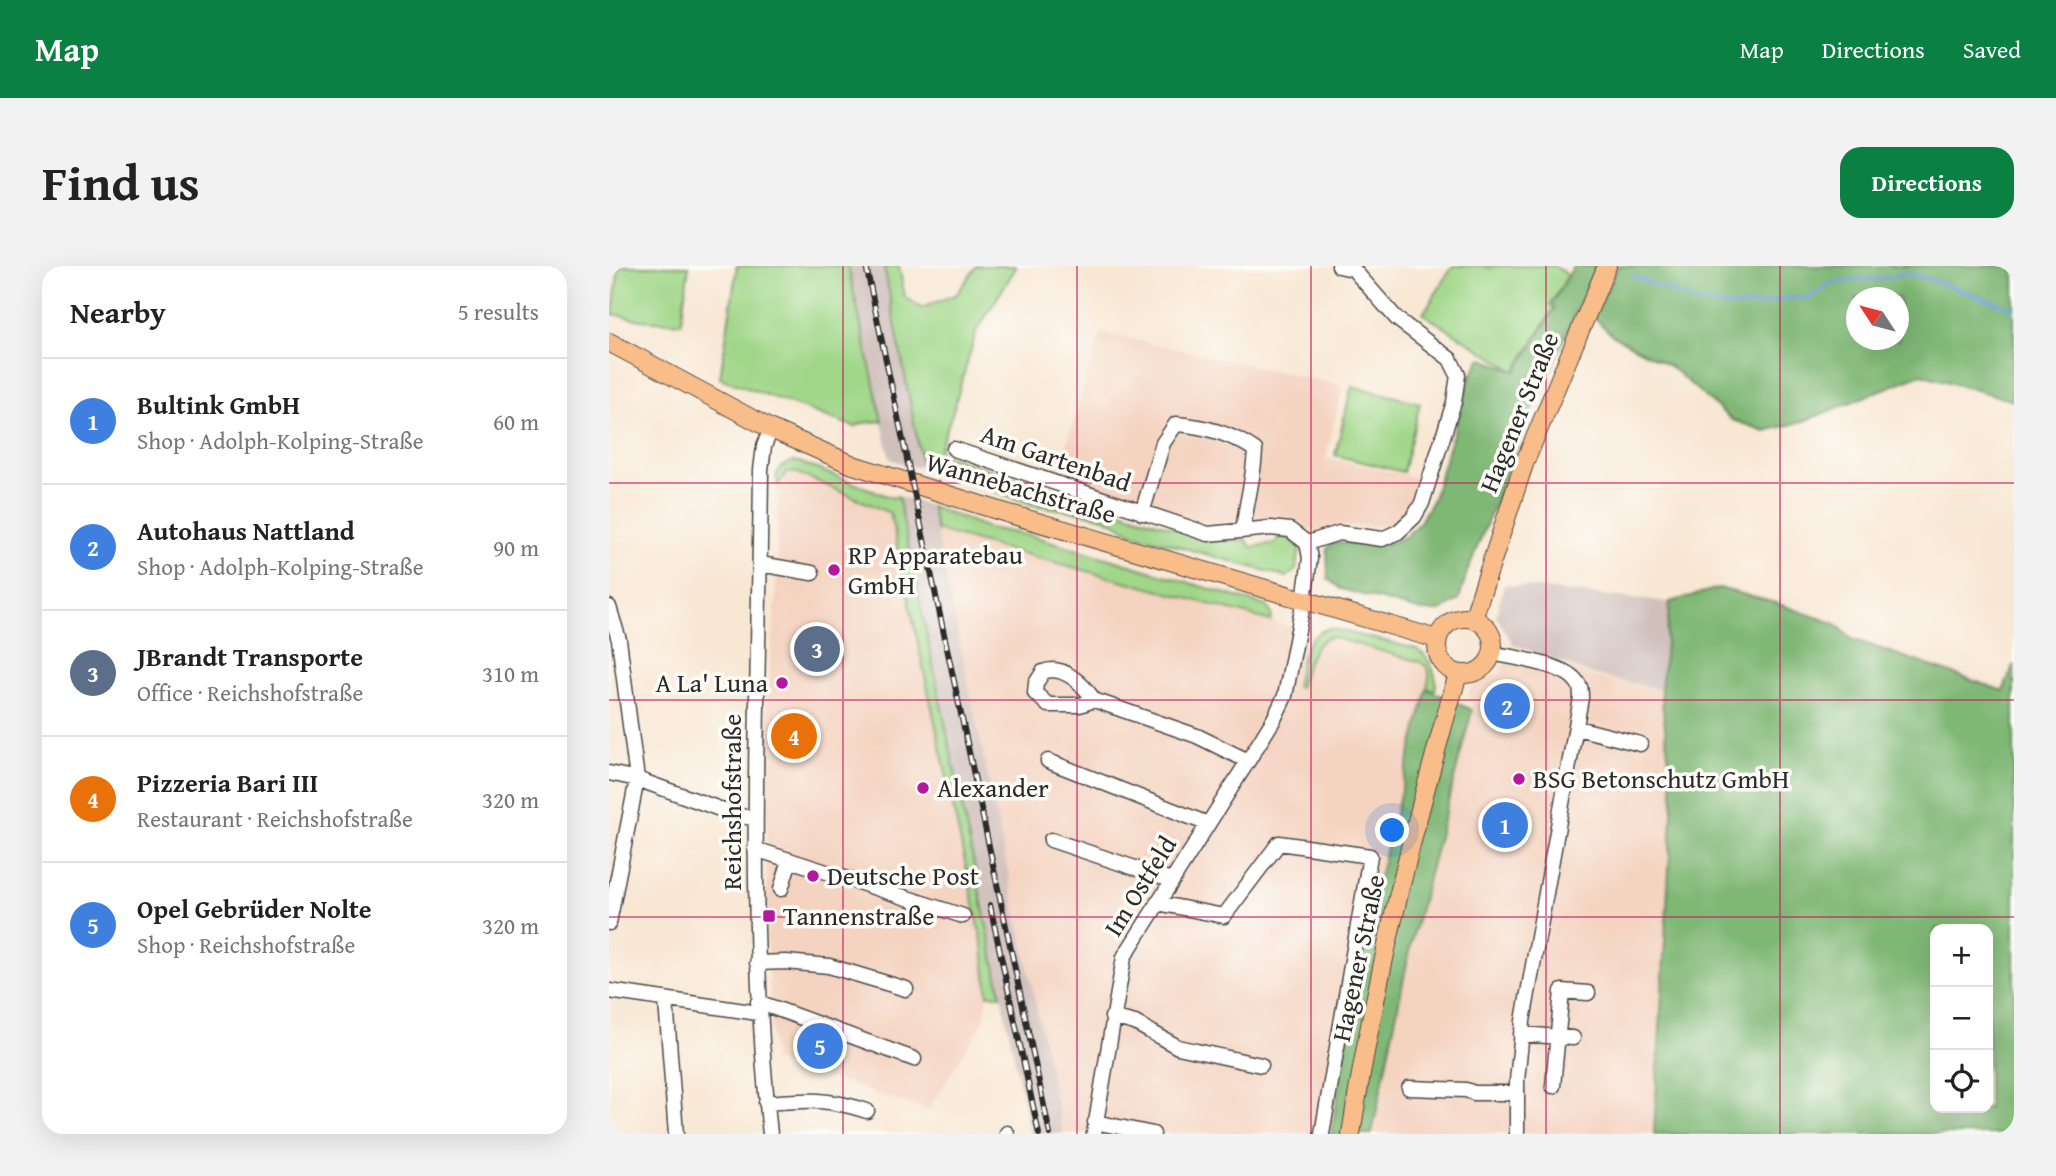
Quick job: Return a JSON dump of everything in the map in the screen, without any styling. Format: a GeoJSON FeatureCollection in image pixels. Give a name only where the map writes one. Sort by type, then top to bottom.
{"type":"FeatureCollection","features":[{"type":"Feature","properties":{"kind":"main road","name":"Hagener Straße"},"geometry":{"type":"LineString","coordinates":[[1473,619],[1524,464],[1605,271]]}},
{"type":"Feature","properties":{"kind":"main road","name":"Wannebachstraße"},"geometry":{"type":"LineString","coordinates":[[609,342],[771,429],[853,466],[1437,639]]}},
{"type":"Feature","properties":{"kind":"main road"},"geometry":{"type":"LineString","coordinates":[[1473,619],[1487,629],[1491,636],[1492,653],[1489,661],[1476,673],[1458,674],[1443,665],[1436,648],[1437,639],[1443,628],[1453,621],[1473,619]]}},
{"type":"Feature","properties":{"kind":"main road","name":"Hagener Straße"},"geometry":{"type":"LineString","coordinates":[[1351,1134],[1363,1054],[1387,939],[1411,838],[1458,674]]}},
{"type":"Feature","properties":{"kind":"street"},"geometry":{"type":"LineString","coordinates":[[1304,600],[1310,558],[1307,543],[1339,533],[1383,539],[1398,532],[1414,517],[1422,503],[1454,402],[1458,375],[1450,359],[1397,319],[1353,269],[1339,266]]}},
{"type":"Feature","properties":{"kind":"street","name":"Am Gartenbad"},"geometry":{"type":"LineString","coordinates":[[1142,513],[1163,443],[1176,424],[1196,426],[1239,439],[1255,450],[1255,475],[1246,501],[1243,531]]}},
{"type":"Feature","properties":{"kind":"street","name":"Reichshofstraße"},"geometry":{"type":"LineString","coordinates":[[770,1134],[758,1008],[755,818],[761,470],[764,446],[771,429]]}},
{"type":"Feature","properties":{"kind":"street","name":"Am Gartenbad"},"geometry":{"type":"LineString","coordinates":[[954,449],[1209,534],[1271,528],[1290,530],[1307,543]]}},
{"type":"Feature","properties":{"kind":"street"},"geometry":{"type":"LineString","coordinates":[[759,564],[812,573]]}},
{"type":"Feature","properties":{"kind":"street","name":"Im Ostfeld"},"geometry":{"type":"LineString","coordinates":[[1094,1128],[1124,957],[1284,699],[1304,600]]}},
{"type":"Feature","properties":{"kind":"street"},"geometry":{"type":"LineString","coordinates":[[609,607],[619,640],[638,779],[609,923]]}},
{"type":"Feature","properties":{"kind":"street"},"geometry":{"type":"LineString","coordinates":[[1492,653],[1551,667],[1576,680],[1581,698],[1521,1034],[1517,1134]]}},
{"type":"Feature","properties":{"kind":"street"},"geometry":{"type":"LineString","coordinates":[[1094,700],[1197,736],[1248,761]]}},
{"type":"Feature","properties":{"kind":"street"},"geometry":{"type":"LineString","coordinates":[[1577,728],[1640,744]]}},
{"type":"Feature","properties":{"kind":"street"},"geometry":{"type":"LineString","coordinates":[[1048,761],[1208,824]]}},
{"type":"Feature","properties":{"kind":"street"},"geometry":{"type":"LineString","coordinates":[[609,773],[638,779],[739,816],[755,818]]}},
{"type":"Feature","properties":{"kind":"street"},"geometry":{"type":"LineString","coordinates":[[1051,840],[1171,880]]}},
{"type":"Feature","properties":{"kind":"street"},"geometry":{"type":"LineString","coordinates":[[1157,903],[1224,916],[1279,844],[1370,856],[1322,1134]]}},
{"type":"Feature","properties":{"kind":"street"},"geometry":{"type":"LineString","coordinates":[[755,849],[964,916]]}},
{"type":"Feature","properties":{"kind":"street"},"geometry":{"type":"LineString","coordinates":[[781,889],[790,860]]}},
{"type":"Feature","properties":{"kind":"street"},"geometry":{"type":"LineString","coordinates":[[757,963],[786,962],[829,966],[906,989]]}},
{"type":"Feature","properties":{"kind":"street"},"geometry":{"type":"LineString","coordinates":[[609,991],[666,1001],[758,1008],[913,1059]]}},
{"type":"Feature","properties":{"kind":"street"},"geometry":{"type":"LineString","coordinates":[[1553,1086],[1562,991],[1588,993]]}},
{"type":"Feature","properties":{"kind":"street"},"geometry":{"type":"LineString","coordinates":[[666,1001],[676,1134]]}},
{"type":"Feature","properties":{"kind":"street"},"geometry":{"type":"LineString","coordinates":[[1112,1017],[1135,1023],[1178,1047],[1261,1065]]}},
{"type":"Feature","properties":{"kind":"street"},"geometry":{"type":"LineString","coordinates":[[1521,1034],[1573,1038]]}},
{"type":"Feature","properties":{"kind":"street"},"geometry":{"type":"LineString","coordinates":[[1409,1088],[1517,1093]]}},
{"type":"Feature","properties":{"kind":"street"},"geometry":{"type":"LineString","coordinates":[[766,1103],[820,1099],[867,1111]]}},
{"type":"Feature","properties":{"kind":"street"},"geometry":{"type":"LineString","coordinates":[[1094,1128],[1153,1134]]}},
{"type":"Feature","properties":{"kind":"shaded area"},"geometry":{"type":"Polygon","coordinates":[[[848,266],[884,266],[922,465],[914,467],[890,459],[848,266]]]}},
{"type":"Feature","properties":{"kind":"shaded area"},"geometry":{"type":"Polygon","coordinates":[[[1101,332],[1343,386],[1326,458],[1418,478],[1407,507],[1389,526],[1335,526],[1314,532],[1296,519],[1262,520],[1215,527],[1088,488],[1066,445],[1101,332]]]}},
{"type":"Feature","properties":{"kind":"shaded area"},"geometry":{"type":"Polygon","coordinates":[[[787,472],[798,473],[890,513],[917,633],[983,946],[988,995],[985,1018],[928,1110],[773,1061],[767,941],[766,715],[776,597],[778,485],[787,472]]]}},
{"type":"Feature","properties":{"kind":"shaded area"},"geometry":{"type":"Polygon","coordinates":[[[898,496],[931,506],[1063,1134],[1030,1134],[898,496]]]}},
{"type":"Feature","properties":{"kind":"shaded area"},"geometry":{"type":"Polygon","coordinates":[[[936,530],[1419,662],[1428,669],[1430,674],[1427,689],[1366,924],[1333,1134],[1063,1134],[936,530]]]}},
{"type":"Feature","properties":{"kind":"shaded area"},"geometry":{"type":"Polygon","coordinates":[[[1504,585],[1669,602],[1660,690],[1587,673],[1513,644],[1496,616],[1504,585]]]}},
{"type":"Feature","properties":{"kind":"shaded area"},"geometry":{"type":"Polygon","coordinates":[[[1512,646],[1587,675],[1661,691],[1672,799],[1654,1134],[1374,1134],[1412,943],[1472,710],[1468,694],[1473,686],[1492,675],[1500,674],[1512,646]]]}},
{"type":"Feature","properties":{"kind":"green space"},"geometry":{"type":"Polygon","coordinates":[[[619,266],[689,266],[681,323],[641,320],[613,314],[619,266]]]}},
{"type":"Feature","properties":{"kind":"green space"},"geometry":{"type":"Polygon","coordinates":[[[737,266],[848,266],[882,421],[862,423],[855,427],[720,378],[737,266]]]}},
{"type":"Feature","properties":{"kind":"green space"},"geometry":{"type":"Polygon","coordinates":[[[884,266],[899,266],[905,297],[922,308],[957,294],[976,266],[1017,266],[976,332],[938,453],[1211,540],[1246,540],[1251,547],[1276,543],[1278,537],[1288,539],[1300,549],[1296,570],[1287,577],[1135,534],[1105,518],[1034,505],[922,465],[884,266]]]}},
{"type":"Feature","properties":{"kind":"green space"},"geometry":{"type":"Polygon","coordinates":[[[1453,266],[1554,266],[1568,275],[1550,305],[1554,308],[1515,371],[1423,314],[1453,266]]]}},
{"type":"Feature","properties":{"kind":"green space"},"geometry":{"type":"Polygon","coordinates":[[[1574,266],[1596,266],[1537,399],[1467,572],[1459,599],[1441,611],[1422,611],[1341,589],[1328,579],[1327,549],[1333,542],[1393,542],[1405,537],[1420,522],[1433,499],[1471,376],[1481,358],[1516,372],[1555,308],[1551,305],[1574,266]]]}},
{"type":"Feature","properties":{"kind":"green space"},"geometry":{"type":"Polygon","coordinates":[[[1618,266],[2014,266],[2014,401],[1921,374],[1804,421],[1765,431],[1732,420],[1671,367],[1613,336],[1594,317],[1618,266]]]}},
{"type":"Feature","properties":{"kind":"green space"},"geometry":{"type":"Polygon","coordinates":[[[1352,386],[1420,403],[1403,472],[1335,455],[1352,386]]]}},
{"type":"Feature","properties":{"kind":"green space"},"geometry":{"type":"Polygon","coordinates":[[[799,462],[892,498],[898,496],[1001,995],[988,995],[983,946],[890,513],[798,473],[787,472],[778,485],[776,475],[782,466],[799,462]]]}},
{"type":"Feature","properties":{"kind":"green space"},"geometry":{"type":"Polygon","coordinates":[[[931,506],[988,528],[1033,536],[1267,606],[1272,615],[1271,621],[936,530],[931,506]]]}},
{"type":"Feature","properties":{"kind":"green space"},"geometry":{"type":"Polygon","coordinates":[[[1719,588],[1776,603],[1836,624],[1852,639],[2003,691],[2014,665],[2014,1134],[1654,1134],[1673,799],[1661,691],[1670,602],[1719,588]]]}},
{"type":"Feature","properties":{"kind":"green space"},"geometry":{"type":"Polygon","coordinates":[[[1329,628],[1417,649],[1432,667],[1435,690],[1427,688],[1429,673],[1427,667],[1420,662],[1332,637],[1319,643],[1314,649],[1299,687],[1296,687],[1308,644],[1313,637],[1329,628]]]}},
{"type":"Feature","properties":{"kind":"green space"},"geometry":{"type":"Polygon","coordinates":[[[1427,689],[1472,710],[1411,943],[1372,1134],[1331,1134],[1367,924],[1427,689]]]}},
{"type":"Feature","properties":{"kind":"waterway"},"geometry":{"type":"LineString","coordinates":[[1633,276],[1698,302],[1729,306],[1758,305],[1787,298],[1809,298],[1831,283],[1889,278],[1902,273],[1927,278],[2014,309]]}},
{"type":"Feature","properties":{"kind":"railway"},"geometry":{"type":"LineString","coordinates":[[866,266],[1050,1134]]}},
{"type":"Feature","properties":{"kind":"railway"},"geometry":{"type":"LineString","coordinates":[[990,905],[1039,1134]]}},
{"type":"Feature","properties":{"kind":"place","name":"RP Apparatebau GmbH"},"geometry":{"type":"Point","coordinates":[834,570]}},
{"type":"Feature","properties":{"kind":"place","name":"JBrandt Transporte"},"geometry":{"type":"Point","coordinates":[817,649]}},
{"type":"Feature","properties":{"kind":"place","name":"A La' Luna"},"geometry":{"type":"Point","coordinates":[782,683]}},
{"type":"Feature","properties":{"kind":"place","name":"Autohaus Nattland"},"geometry":{"type":"Point","coordinates":[1507,706]}},
{"type":"Feature","properties":{"kind":"place","name":"Pizzeria Bari III"},"geometry":{"type":"Point","coordinates":[794,736]}},
{"type":"Feature","properties":{"kind":"place","name":"BSG Betonschutz GmbH"},"geometry":{"type":"Point","coordinates":[1519,779]}},
{"type":"Feature","properties":{"kind":"place","name":"Alexander"},"geometry":{"type":"Point","coordinates":[923,788]}},
{"type":"Feature","properties":{"kind":"place","name":"Bultink GmbH"},"geometry":{"type":"Point","coordinates":[1505,825]}},
{"type":"Feature","properties":{"kind":"place","name":"Deutsche Post"},"geometry":{"type":"Point","coordinates":[813,876]}},
{"type":"Feature","properties":{"kind":"place","name":"Tannenstraße"},"geometry":{"type":"Point","coordinates":[769,916]}},
{"type":"Feature","properties":{"kind":"place","name":"Opel Gebrüder Nolte"},"geometry":{"type":"Point","coordinates":[820,1046]}}]}
